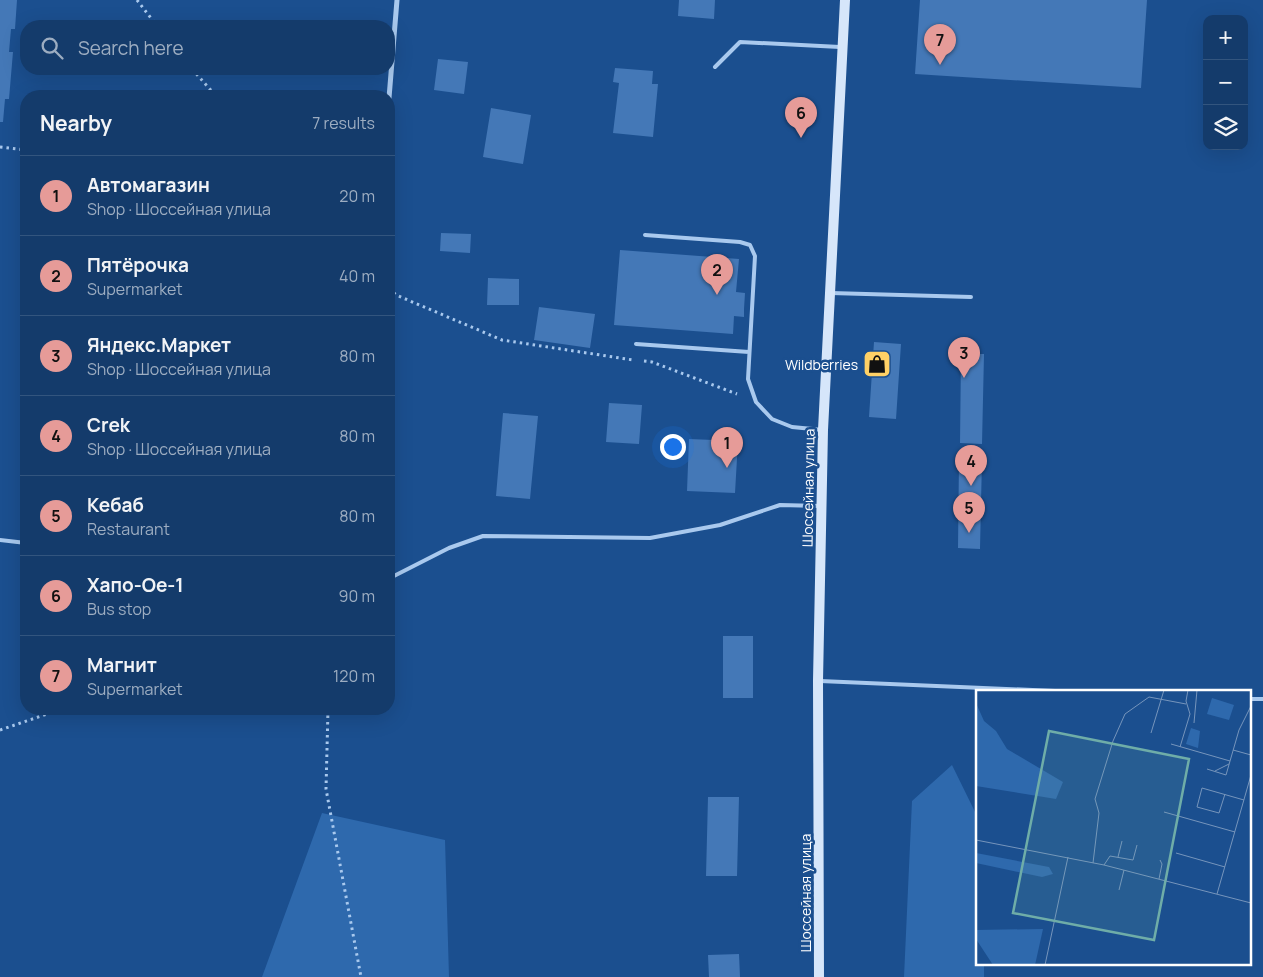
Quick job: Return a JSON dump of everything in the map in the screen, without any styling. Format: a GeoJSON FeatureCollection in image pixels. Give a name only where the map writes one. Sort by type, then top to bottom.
{"type":"FeatureCollection","features":[{"type":"Feature","properties":{"kind":"street"},"geometry":{"type":"LineString","coordinates":[[395,24],[397,0]]}},
{"type":"Feature","properties":{"kind":"street","name":"Шоссейная улица"},"geometry":{"type":"LineString","coordinates":[[819,977],[818,681],[822,430],[845,0]]}},
{"type":"Feature","properties":{"kind":"street"},"geometry":{"type":"LineString","coordinates":[[390,90],[391,75]]}},
{"type":"Feature","properties":{"kind":"lane"},"geometry":{"type":"LineString","coordinates":[[715,67],[740,42],[843,47]]}},
{"type":"Feature","properties":{"kind":"lane"},"geometry":{"type":"LineString","coordinates":[[645,235],[740,242],[750,245],[755,256],[748,379],[756,402],[772,419],[792,428],[822,430]]}},
{"type":"Feature","properties":{"kind":"lane"},"geometry":{"type":"LineString","coordinates":[[829,293],[971,297]]}},
{"type":"Feature","properties":{"kind":"lane"},"geometry":{"type":"LineString","coordinates":[[636,344],[749,352]]}},
{"type":"Feature","properties":{"kind":"lane"},"geometry":{"type":"LineString","coordinates":[[395,575],[449,548],[483,536],[650,538],[720,525],[780,505],[821,506]]}},
{"type":"Feature","properties":{"kind":"lane"},"geometry":{"type":"LineString","coordinates":[[0,540],[20,542]]}},
{"type":"Feature","properties":{"kind":"lane"},"geometry":{"type":"LineString","coordinates":[[818,681],[1031,690]]}},
{"type":"Feature","properties":{"kind":"lane"},"geometry":{"type":"LineString","coordinates":[[1250,699],[1263,699]]}},
{"type":"Feature","properties":{"kind":"path"},"geometry":{"type":"LineString","coordinates":[[137,0],[152,20]]}},
{"type":"Feature","properties":{"kind":"path"},"geometry":{"type":"LineString","coordinates":[[197,75],[211,90]]}},
{"type":"Feature","properties":{"kind":"path"},"geometry":{"type":"LineString","coordinates":[[0,147],[20,149]]}},
{"type":"Feature","properties":{"kind":"path"},"geometry":{"type":"LineString","coordinates":[[396,295],[502,340],[652,362],[736,393],[744,398]]}},
{"type":"Feature","properties":{"kind":"path"},"geometry":{"type":"LineString","coordinates":[[0,730],[44,715]]}},
{"type":"Feature","properties":{"kind":"path"},"geometry":{"type":"LineString","coordinates":[[328,715],[326,790],[361,977]]}},
{"type":"Feature","properties":{"kind":"shaded area"},"geometry":{"type":"Polygon","coordinates":[[[952,765],[976,814],[976,964],[984,964],[984,977],[904,977],[912,801],[952,765]]]}},
{"type":"Feature","properties":{"kind":"shaded area"},"geometry":{"type":"Polygon","coordinates":[[[322,813],[445,840],[449,977],[262,977],[322,813]]]}},
{"type":"Feature","properties":{"kind":"building"},"geometry":{"type":"Polygon","coordinates":[[[0,0],[17,0],[15,29],[11,29],[9,52],[13,52],[9,99],[5,99],[3,122],[0,122],[0,0]]]}},
{"type":"Feature","properties":{"kind":"building"},"geometry":{"type":"Polygon","coordinates":[[[679,0],[715,0],[714,19],[678,16],[679,0]]]}},
{"type":"Feature","properties":{"kind":"building"},"geometry":{"type":"Polygon","coordinates":[[[920,0],[1147,0],[1141,88],[915,74],[920,0]]]}},
{"type":"Feature","properties":{"kind":"building"},"geometry":{"type":"Polygon","coordinates":[[[438,59],[468,62],[464,94],[434,90],[438,59]]]}},
{"type":"Feature","properties":{"kind":"building"},"geometry":{"type":"Polygon","coordinates":[[[615,68],[653,71],[652,84],[658,84],[653,137],[613,133],[619,83],[613,82],[615,68]]]}},
{"type":"Feature","properties":{"kind":"building"},"geometry":{"type":"Polygon","coordinates":[[[491,108],[531,115],[523,164],[483,157],[491,108]]]}},
{"type":"Feature","properties":{"kind":"building"},"geometry":{"type":"Polygon","coordinates":[[[441,233],[471,234],[470,253],[440,251],[441,233]]]}},
{"type":"Feature","properties":{"kind":"building"},"geometry":{"type":"Polygon","coordinates":[[[620,250],[739,259],[736,292],[745,293],[744,317],[734,316],[733,334],[614,325],[620,250]]]}},
{"type":"Feature","properties":{"kind":"building"},"geometry":{"type":"Polygon","coordinates":[[[488,278],[519,279],[519,305],[487,305],[488,278]]]}},
{"type":"Feature","properties":{"kind":"building"},"geometry":{"type":"Polygon","coordinates":[[[539,307],[595,314],[590,348],[534,340],[539,307]]]}},
{"type":"Feature","properties":{"kind":"building"},"geometry":{"type":"Polygon","coordinates":[[[874,342],[901,344],[896,419],[869,417],[874,342]]]}},
{"type":"Feature","properties":{"kind":"building"},"geometry":{"type":"Polygon","coordinates":[[[961,354],[984,354],[982,444],[960,443],[961,354]]]}},
{"type":"Feature","properties":{"kind":"building"},"geometry":{"type":"Polygon","coordinates":[[[609,403],[642,405],[639,444],[606,442],[609,403]]]}},
{"type":"Feature","properties":{"kind":"building"},"geometry":{"type":"Polygon","coordinates":[[[503,413],[538,416],[530,499],[496,496],[503,413]]]}},
{"type":"Feature","properties":{"kind":"building"},"geometry":{"type":"Polygon","coordinates":[[[689,439],[738,441],[735,493],[687,491],[689,439]]]}},
{"type":"Feature","properties":{"kind":"building"},"geometry":{"type":"Polygon","coordinates":[[[959,459],[982,459],[980,549],[958,548],[959,459]]]}},
{"type":"Feature","properties":{"kind":"building"},"geometry":{"type":"Polygon","coordinates":[[[723,636],[753,636],[753,698],[723,698],[723,636]]]}},
{"type":"Feature","properties":{"kind":"building"},"geometry":{"type":"Polygon","coordinates":[[[708,797],[739,797],[737,876],[706,876],[708,797]]]}},
{"type":"Feature","properties":{"kind":"building"},"geometry":{"type":"Polygon","coordinates":[[[739,954],[740,977],[709,977],[708,955],[739,954]]]}},
{"type":"Feature","properties":{"kind":"place","name":"Магнит"},"geometry":{"type":"Point","coordinates":[940,65]}},
{"type":"Feature","properties":{"kind":"place","name":"Хапо-Ое-1"},"geometry":{"type":"Point","coordinates":[801,138]}},
{"type":"Feature","properties":{"kind":"place","name":"Пятёрочка"},"geometry":{"type":"Point","coordinates":[717,295]}},
{"type":"Feature","properties":{"kind":"place","name":"Wildberries"},"geometry":{"type":"Point","coordinates":[877,364]}},
{"type":"Feature","properties":{"kind":"place","name":"Яндекс.Маркет"},"geometry":{"type":"Point","coordinates":[964,378]}},
{"type":"Feature","properties":{"kind":"place","name":"Автомагазин"},"geometry":{"type":"Point","coordinates":[727,468]}},
{"type":"Feature","properties":{"kind":"place","name":"Crek"},"geometry":{"type":"Point","coordinates":[971,486]}},
{"type":"Feature","properties":{"kind":"place","name":"Кебаб"},"geometry":{"type":"Point","coordinates":[969,533]}}]}
